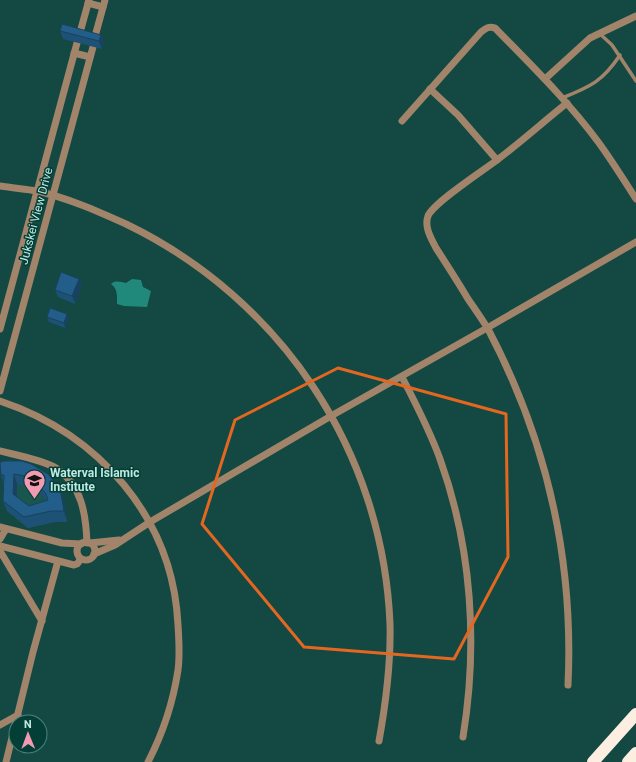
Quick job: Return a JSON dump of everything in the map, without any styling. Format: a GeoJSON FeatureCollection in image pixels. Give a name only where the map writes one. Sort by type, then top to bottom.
{"type":"FeatureCollection","features":[{"type":"Feature","properties":{"kind":"highway"},"geometry":{"type":"LineString","coordinates":[[593,762],[636,714]]}},
{"type":"Feature","properties":{"kind":"highway"},"geometry":{"type":"LineString","coordinates":[[628,762],[636,753]]}},
{"type":"Feature","properties":{"kind":"street"},"geometry":{"type":"LineString","coordinates":[[88,2],[104,4]]}},
{"type":"Feature","properties":{"kind":"street","name":"Jukskei View Drive"},"geometry":{"type":"LineString","coordinates":[[0,329],[88,2]]}},
{"type":"Feature","properties":{"kind":"street","name":"Jukskei View Drive"},"geometry":{"type":"LineString","coordinates":[[0,391],[104,4]]}},
{"type":"Feature","properties":{"kind":"street"},"geometry":{"type":"LineString","coordinates":[[545,78],[582,45],[599,33],[636,16]]}},
{"type":"Feature","properties":{"kind":"street"},"geometry":{"type":"LineString","coordinates":[[402,121],[481,32],[489,27],[495,28],[545,78],[564,100],[610,157],[636,199]]}},
{"type":"Feature","properties":{"kind":"street"},"geometry":{"type":"LineString","coordinates":[[74,53],[90,57]]}},
{"type":"Feature","properties":{"kind":"street"},"geometry":{"type":"LineString","coordinates":[[430,89],[458,115],[497,160]]}},
{"type":"Feature","properties":{"kind":"street"},"geometry":{"type":"LineString","coordinates":[[564,100],[497,160],[437,205],[428,216],[427,225],[429,234],[436,248],[487,328],[516,388],[538,449],[552,498],[560,538],[565,576],[568,627],[568,685]]}},
{"type":"Feature","properties":{"kind":"street"},"geometry":{"type":"LineString","coordinates":[[0,186],[37,191],[81,204],[148,235],[170,248],[208,274],[253,313],[276,337],[296,362],[331,416],[348,451],[367,498],[376,528],[385,574],[390,624],[389,676],[380,741]]}},
{"type":"Feature","properties":{"kind":"street"},"geometry":{"type":"LineString","coordinates":[[81,559],[88,560],[94,554],[115,545],[150,522],[331,416],[402,377],[636,242]]}},
{"type":"Feature","properties":{"kind":"street"},"geometry":{"type":"LineString","coordinates":[[402,377],[421,414],[440,459],[456,512],[462,542],[471,626],[468,694],[463,737]]}},
{"type":"Feature","properties":{"kind":"street"},"geometry":{"type":"LineString","coordinates":[[0,401],[37,415],[69,433],[98,456],[124,484],[150,522],[168,566],[174,588],[178,620],[179,654],[175,689],[169,711],[157,744],[148,762]]}},
{"type":"Feature","properties":{"kind":"street"},"geometry":{"type":"LineString","coordinates":[[0,451],[45,463],[56,468],[66,477],[81,500],[86,520],[86,543]]}},
{"type":"Feature","properties":{"kind":"street"},"geometry":{"type":"LineString","coordinates":[[0,539],[3,528],[62,543],[86,543],[121,540]]}},
{"type":"Feature","properties":{"kind":"street"},"geometry":{"type":"LineString","coordinates":[[62,543],[77,552],[81,559]]}},
{"type":"Feature","properties":{"kind":"street"},"geometry":{"type":"LineString","coordinates":[[77,552],[77,549],[86,543]]}},
{"type":"Feature","properties":{"kind":"street"},"geometry":{"type":"LineString","coordinates":[[86,543],[94,548],[94,554]]}},
{"type":"Feature","properties":{"kind":"street"},"geometry":{"type":"LineString","coordinates":[[0,546],[74,565],[81,559]]}},
{"type":"Feature","properties":{"kind":"street"},"geometry":{"type":"LineString","coordinates":[[0,551],[42,621]]}},
{"type":"Feature","properties":{"kind":"street"},"geometry":{"type":"LineString","coordinates":[[18,714],[58,561]]}},
{"type":"Feature","properties":{"kind":"lane"},"geometry":{"type":"LineString","coordinates":[[599,33],[612,45],[636,81]]}},
{"type":"Feature","properties":{"kind":"lane"},"geometry":{"type":"LineString","coordinates":[[564,100],[602,78],[612,68],[620,56]]}},
{"type":"Feature","properties":{"kind":"highlighted area"},"geometry":{"type":"Polygon","coordinates":[[[338,368],[506,414],[508,557],[454,659],[304,647],[202,524],[235,420],[338,368]]]}},
{"type":"Feature","properties":{"kind":"shaded area"},"geometry":{"type":"Polygon","coordinates":[[[132,279],[141,280],[143,287],[151,291],[147,307],[124,306],[117,304],[116,290],[111,284],[116,282],[126,283],[132,279]]]}},
{"type":"Feature","properties":{"kind":"shaded area","name":"Waterval Islamic Institute"},"geometry":{"type":"Polygon","coordinates":[[[8,472],[60,495],[65,505],[67,522],[55,522],[28,528],[7,511],[8,472]]]}},
{"type":"Feature","properties":{"kind":"building"},"geometry":{"type":"Polygon","coordinates":[[[62,24],[101,35],[99,41],[60,31],[62,24]]]}},
{"type":"Feature","properties":{"kind":"building"},"geometry":{"type":"Polygon","coordinates":[[[61,272],[79,279],[72,296],[55,290],[61,272]]]}},
{"type":"Feature","properties":{"kind":"building"},"geometry":{"type":"Polygon","coordinates":[[[50,308],[67,314],[64,323],[47,317],[50,308]]]}},
{"type":"Feature","properties":{"kind":"building"},"geometry":{"type":"Polygon","coordinates":[[[22,461],[31,464],[48,474],[56,484],[61,494],[64,511],[51,511],[24,517],[3,501],[4,475],[1,475],[0,462],[22,461]],[[14,474],[13,494],[29,506],[48,500],[46,494],[35,481],[26,476],[14,474]]]}},
{"type":"Feature","properties":{"kind":"place","name":"Waterval Islamic Institute"},"geometry":{"type":"Point","coordinates":[35,500]}}]}
